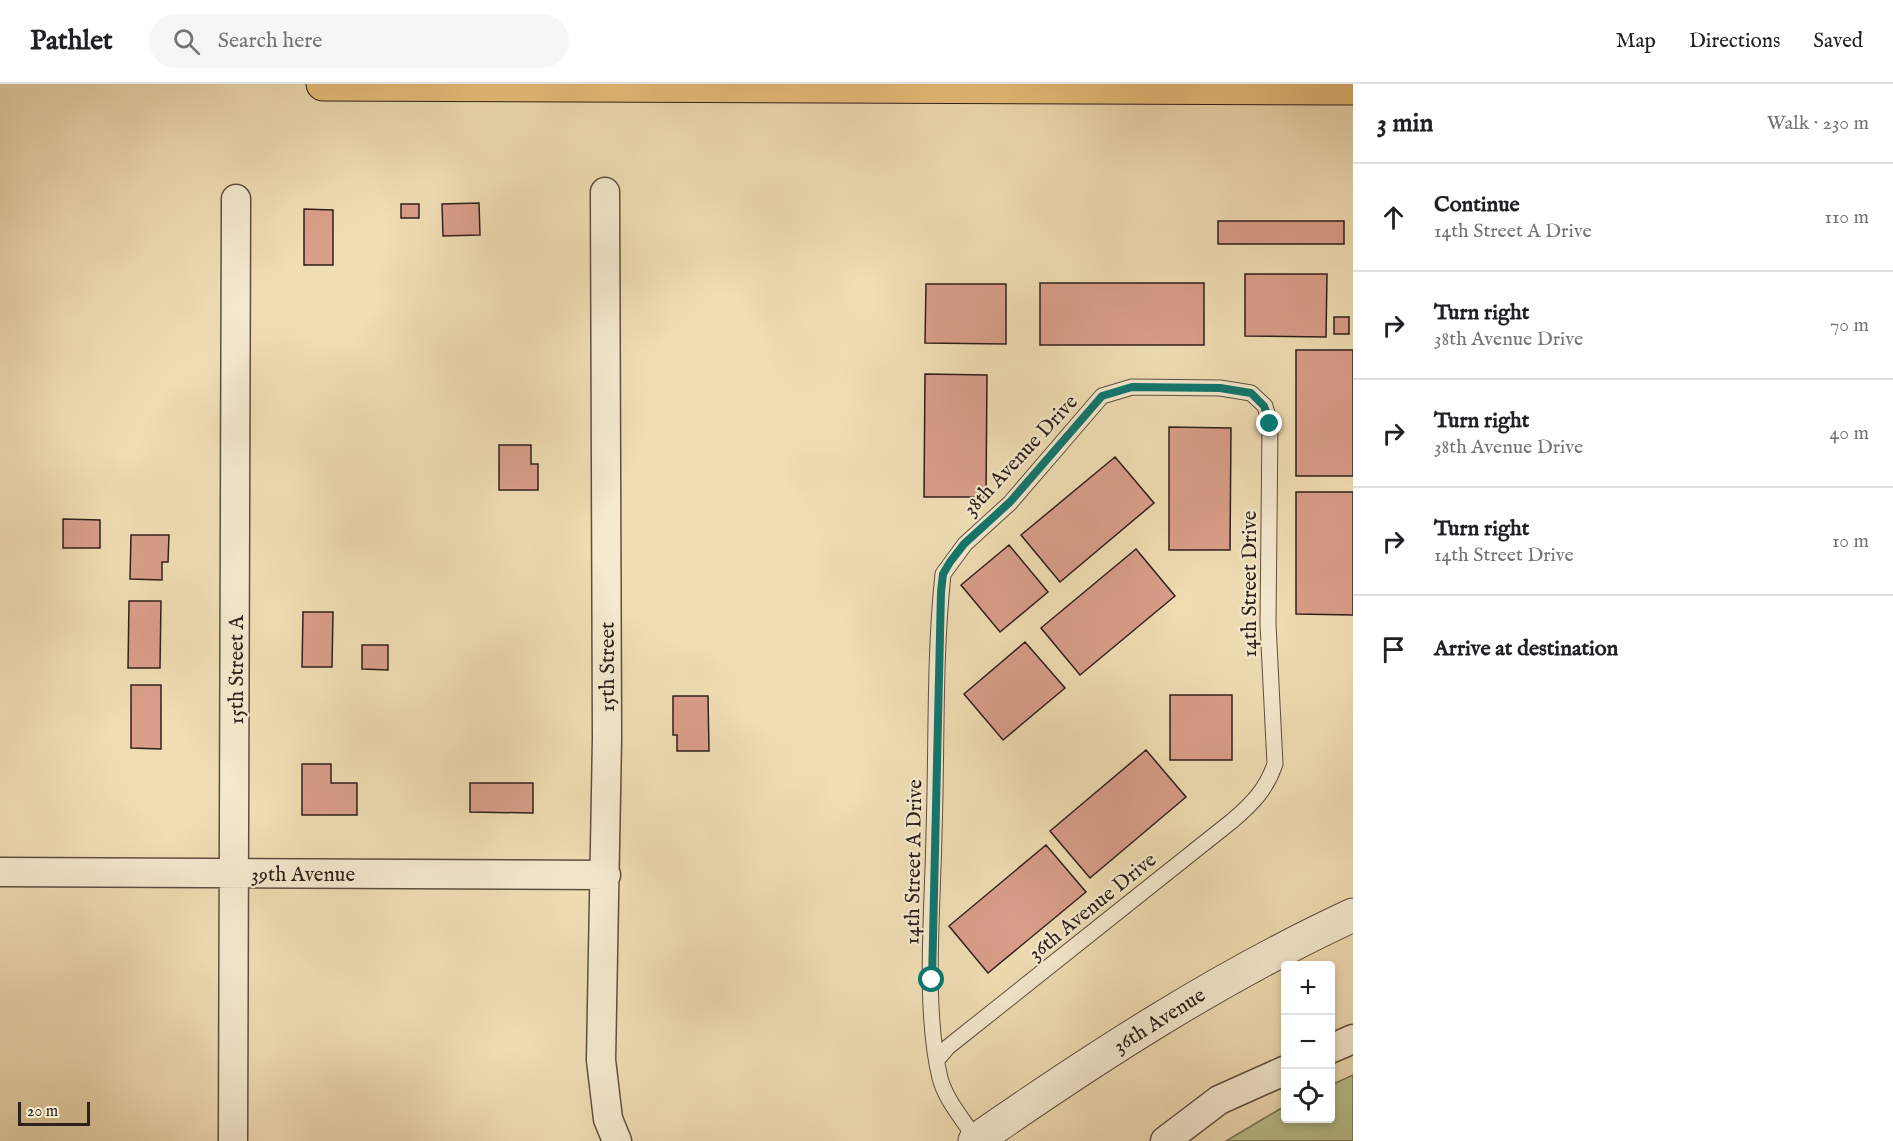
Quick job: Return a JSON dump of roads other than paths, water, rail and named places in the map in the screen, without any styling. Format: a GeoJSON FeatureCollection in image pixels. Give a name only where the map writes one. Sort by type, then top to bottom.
{"type":"FeatureCollection","features":[{"type":"Feature","properties":{"kind":"highway"},"geometry":{"type":"LineString","coordinates":[[323,84],[1353,88]]}},
{"type":"Feature","properties":{"kind":"street","name":"15th Street"},"geometry":{"type":"LineString","coordinates":[[605,192],[606,874],[601,1060],[608,1119],[617,1141]]}},
{"type":"Feature","properties":{"kind":"street","name":"15th Street A"},"geometry":{"type":"LineString","coordinates":[[233,1141],[236,199]]}},
{"type":"Feature","properties":{"kind":"street","name":"39th Avenue"},"geometry":{"type":"LineString","coordinates":[[0,873],[606,874]]}},
{"type":"Feature","properties":{"kind":"street","name":"36th Avenue"},"geometry":{"type":"LineString","coordinates":[[976,1141],[1091,1062],[1243,969],[1353,915]]}},
{"type":"Feature","properties":{"kind":"street"},"geometry":{"type":"LineString","coordinates":[[1335,1047],[1353,1039]]}},
{"type":"Feature","properties":{"kind":"street"},"geometry":{"type":"LineString","coordinates":[[1165,1141],[1219,1100],[1281,1072]]}},
{"type":"Feature","properties":{"kind":"lane","name":"38th Avenue Drive"},"geometry":{"type":"LineString","coordinates":[[943,574],[964,544],[1010,502],[1102,396],[1132,387],[1220,388],[1251,393]]}},
{"type":"Feature","properties":{"kind":"lane","name":"14th Street Drive"},"geometry":{"type":"LineString","coordinates":[[1251,393],[1264,406],[1270,433],[1268,624],[1275,764],[1269,781]]}},
{"type":"Feature","properties":{"kind":"lane","name":"14th Street A Drive"},"geometry":{"type":"LineString","coordinates":[[943,574],[932,980],[937,1060],[947,1096],[976,1141]]}},
{"type":"Feature","properties":{"kind":"lane","name":"36th Avenue Drive"},"geometry":{"type":"LineString","coordinates":[[937,1060],[948,1047],[1257,800],[1269,781]]}}]}
